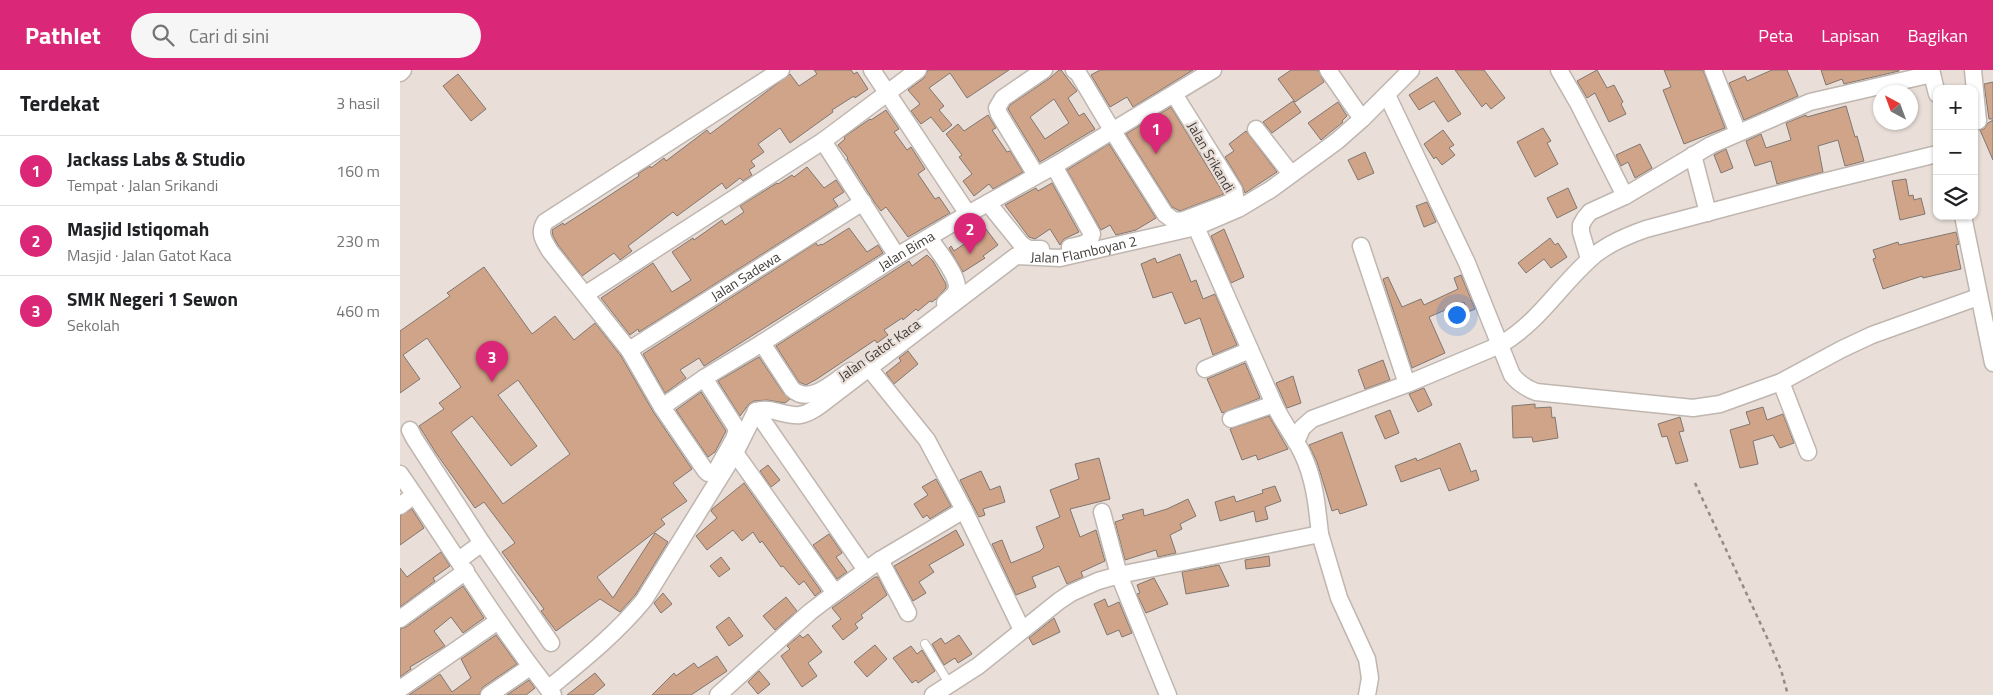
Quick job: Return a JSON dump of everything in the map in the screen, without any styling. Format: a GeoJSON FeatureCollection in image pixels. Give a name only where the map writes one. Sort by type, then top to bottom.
{"type":"FeatureCollection","features":[{"type":"Feature","properties":{"kind":"street"},"geometry":{"type":"LineString","coordinates":[[872,70],[968,214]]}},
{"type":"Feature","properties":{"kind":"street"},"geometry":{"type":"LineString","coordinates":[[586,294],[824,141],[918,70]]}},
{"type":"Feature","properties":{"kind":"street","name":"Jalan Bima"},"geometry":{"type":"LineString","coordinates":[[661,405],[897,256],[1054,166],[1213,70]]}},
{"type":"Feature","properties":{"kind":"street"},"geometry":{"type":"LineString","coordinates":[[1328,70],[1362,119]]}},
{"type":"Feature","properties":{"kind":"street","name":"Jalan Flamboyan 2"},"geometry":{"type":"LineString","coordinates":[[756,411],[764,410],[800,415],[812,410],[828,400],[1016,256],[1060,258],[1196,227],[1238,210],[1291,174],[1362,119],[1411,70]]}},
{"type":"Feature","properties":{"kind":"street"},"geometry":{"type":"LineString","coordinates":[[1559,70],[1578,103],[1625,196]]}},
{"type":"Feature","properties":{"kind":"street"},"geometry":{"type":"LineString","coordinates":[[1713,70],[1738,133]]}},
{"type":"Feature","properties":{"kind":"street"},"geometry":{"type":"LineString","coordinates":[[1973,70],[1982,120]]}},
{"type":"Feature","properties":{"kind":"street"},"geometry":{"type":"LineString","coordinates":[[704,378],[737,430],[716,471],[708,473],[661,405],[629,350],[550,251],[543,239],[541,227],[545,222],[776,71]]}},
{"type":"Feature","properties":{"kind":"street"},"geometry":{"type":"LineString","coordinates":[[1036,175],[997,108],[1003,98],[1038,71]]}},
{"type":"Feature","properties":{"kind":"street"},"geometry":{"type":"LineString","coordinates":[[1079,71],[1112,130]]}},
{"type":"Feature","properties":{"kind":"street"},"geometry":{"type":"LineString","coordinates":[[1589,259],[1581,232],[1581,225],[1590,212],[1625,196],[1693,155],[1738,133],[1810,102],[1827,97],[1931,72],[1935,85]]}},
{"type":"Feature","properties":{"kind":"street","name":"Jalan Srikandi"},"geometry":{"type":"LineString","coordinates":[[1112,130],[1169,218],[1181,221],[1231,202],[1235,196],[1234,190],[1174,94]]}},
{"type":"Feature","properties":{"kind":"street"},"geometry":{"type":"LineString","coordinates":[[1387,95],[1468,264],[1512,375],[1526,389],[1536,392],[1693,408],[1720,404],[1781,382],[1872,335],[1978,297]]}},
{"type":"Feature","properties":{"kind":"street"},"geometry":{"type":"LineString","coordinates":[[1256,129],[1291,174]]}},
{"type":"Feature","properties":{"kind":"street"},"geometry":{"type":"LineString","coordinates":[[824,141],[897,256]]}},
{"type":"Feature","properties":{"kind":"street"},"geometry":{"type":"LineString","coordinates":[[1693,155],[1708,214]]}},
{"type":"Feature","properties":{"kind":"street"},"geometry":{"type":"LineString","coordinates":[[1296,442],[1302,428],[1312,419],[1407,384],[1500,344],[1519,333],[1535,319],[1589,259],[1630,235],[1823,182],[1933,155]]}},
{"type":"Feature","properties":{"kind":"street"},"geometry":{"type":"LineString","coordinates":[[988,203],[1017,241],[1029,249],[1070,247],[1085,243],[1091,237],[1091,230],[1054,166]]}},
{"type":"Feature","properties":{"kind":"street","name":"Jalan Sadewa"},"geometry":{"type":"LineString","coordinates":[[629,350],[863,202]]}},
{"type":"Feature","properties":{"kind":"street"},"geometry":{"type":"LineString","coordinates":[[1963,220],[1993,363]]}},
{"type":"Feature","properties":{"kind":"street"},"geometry":{"type":"LineString","coordinates":[[1196,227],[1274,404],[1282,421],[1296,442],[1312,476],[1320,534],[1339,598],[1367,659],[1370,678],[1366,695]]}},
{"type":"Feature","properties":{"kind":"street","name":"Jalan Gatot Kaca"},"geometry":{"type":"LineString","coordinates":[[762,342],[792,389],[798,394],[807,396],[816,393],[896,339],[954,296],[957,287],[954,277],[930,238]]}},
{"type":"Feature","properties":{"kind":"street"},"geometry":{"type":"LineString","coordinates":[[1361,246],[1407,384]]}},
{"type":"Feature","properties":{"kind":"street"},"geometry":{"type":"LineString","coordinates":[[1205,369],[1250,350]]}},
{"type":"Feature","properties":{"kind":"street"},"geometry":{"type":"LineString","coordinates":[[869,368],[927,440],[964,510],[1022,630]]}},
{"type":"Feature","properties":{"kind":"street"},"geometry":{"type":"LineString","coordinates":[[1781,382],[1808,452]]}},
{"type":"Feature","properties":{"kind":"street"},"geometry":{"type":"LineString","coordinates":[[1231,419],[1274,404]]}},
{"type":"Feature","properties":{"kind":"street"},"geometry":{"type":"LineString","coordinates":[[400,474],[530,667],[550,692],[626,622],[644,600],[735,453],[756,411],[866,570]]}},
{"type":"Feature","properties":{"kind":"street"},"geometry":{"type":"LineString","coordinates":[[410,430],[482,542],[552,643]]}},
{"type":"Feature","properties":{"kind":"street"},"geometry":{"type":"LineString","coordinates":[[735,453],[835,593]]}},
{"type":"Feature","properties":{"kind":"street"},"geometry":{"type":"LineString","coordinates":[[400,506],[414,495]]}},
{"type":"Feature","properties":{"kind":"street"},"geometry":{"type":"LineString","coordinates":[[718,695],[810,612],[835,593],[880,560],[964,510]]}},
{"type":"Feature","properties":{"kind":"street"},"geometry":{"type":"LineString","coordinates":[[1102,512],[1119,575],[1168,695]]}},
{"type":"Feature","properties":{"kind":"street"},"geometry":{"type":"LineString","coordinates":[[933,695],[978,666],[1071,593],[1098,581],[1119,575],[1320,534]]}},
{"type":"Feature","properties":{"kind":"street"},"geometry":{"type":"LineString","coordinates":[[400,619],[462,566],[482,542]]}},
{"type":"Feature","properties":{"kind":"street"},"geometry":{"type":"LineString","coordinates":[[880,560],[908,613]]}},
{"type":"Feature","properties":{"kind":"street"},"geometry":{"type":"LineString","coordinates":[[400,689],[498,620]]}},
{"type":"Feature","properties":{"kind":"street"},"geometry":{"type":"LineString","coordinates":[[490,695],[530,667]]}},
{"type":"Feature","properties":{"kind":"lane"},"geometry":{"type":"LineString","coordinates":[[925,644],[950,685]]}},
{"type":"Feature","properties":{"kind":"path"},"geometry":{"type":"LineString","coordinates":[[1695,483],[1770,644],[1788,695]]}},
{"type":"Feature","properties":{"kind":"building"},"geometry":{"type":"Polygon","coordinates":[[[814,70],[851,70],[854,74],[857,72],[868,89],[832,110],[833,112],[790,143],[780,128],[758,144],[764,152],[751,161],[755,166],[749,170],[752,175],[743,181],[740,178],[726,189],[722,183],[677,216],[673,212],[628,246],[632,251],[620,260],[614,253],[582,276],[558,245],[552,230],[563,223],[564,225],[598,203],[639,176],[638,174],[650,166],[651,168],[664,158],[666,161],[707,130],[710,134],[790,74],[799,86],[817,74],[814,70]]]}},
{"type":"Feature","properties":{"kind":"building"},"geometry":{"type":"Polygon","coordinates":[[[928,70],[1009,70],[967,98],[950,73],[929,88],[944,106],[939,110],[952,125],[943,132],[931,117],[921,124],[911,111],[920,104],[908,90],[924,78],[928,70]]]}},
{"type":"Feature","properties":{"kind":"building"},"geometry":{"type":"Polygon","coordinates":[[[1061,70],[1077,91],[1068,98],[1079,116],[1084,113],[1095,129],[1040,162],[1008,109],[1010,105],[1061,70]],[[1054,99],[1030,117],[1045,139],[1069,123],[1054,99]]]}},
{"type":"Feature","properties":{"kind":"building"},"geometry":{"type":"Polygon","coordinates":[[[1100,70],[1193,70],[1133,107],[1127,97],[1110,107],[1091,75],[1100,70]]]}},
{"type":"Feature","properties":{"kind":"building"},"geometry":{"type":"Polygon","coordinates":[[[1291,70],[1318,70],[1324,82],[1295,102],[1278,79],[1291,70]]]}},
{"type":"Feature","properties":{"kind":"building"},"geometry":{"type":"Polygon","coordinates":[[[1455,70],[1484,70],[1505,98],[1491,109],[1486,103],[1482,107],[1455,70]]]}},
{"type":"Feature","properties":{"kind":"building"},"geometry":{"type":"Polygon","coordinates":[[[1597,70],[1607,88],[1614,85],[1623,102],[1621,104],[1626,114],[1609,122],[1595,93],[1587,98],[1577,81],[1597,70]]]}},
{"type":"Feature","properties":{"kind":"building"},"geometry":{"type":"Polygon","coordinates":[[[1664,70],[1703,70],[1725,128],[1684,144],[1663,90],[1671,87],[1664,70]]]}},
{"type":"Feature","properties":{"kind":"building"},"geometry":{"type":"Polygon","coordinates":[[[1772,70],[1787,70],[1798,96],[1744,120],[1729,83],[1745,76],[1747,81],[1772,70]]]}},
{"type":"Feature","properties":{"kind":"building"},"geometry":{"type":"Polygon","coordinates":[[[1821,70],[1899,71],[1844,84],[1842,79],[1826,85],[1821,70]]]}},
{"type":"Feature","properties":{"kind":"building"},"geometry":{"type":"Polygon","coordinates":[[[458,74],[486,109],[471,121],[443,86],[458,74]]]}},
{"type":"Feature","properties":{"kind":"building"},"geometry":{"type":"Polygon","coordinates":[[[1437,77],[1461,114],[1448,122],[1434,101],[1419,110],[1409,95],[1437,77]]]}},
{"type":"Feature","properties":{"kind":"building"},"geometry":{"type":"Polygon","coordinates":[[[1993,82],[1993,119],[1989,119],[1984,84],[1993,82]]]}},
{"type":"Feature","properties":{"kind":"building"},"geometry":{"type":"Polygon","coordinates":[[[1293,101],[1301,112],[1272,133],[1263,122],[1293,101]]]}},
{"type":"Feature","properties":{"kind":"building"},"geometry":{"type":"Polygon","coordinates":[[[1338,102],[1347,116],[1343,122],[1321,140],[1308,123],[1338,102]]]}},
{"type":"Feature","properties":{"kind":"building"},"geometry":{"type":"Polygon","coordinates":[[[1846,106],[1864,161],[1845,166],[1838,140],[1818,146],[1823,172],[1777,184],[1771,161],[1755,166],[1746,141],[1761,134],[1766,148],[1791,140],[1786,123],[1806,115],[1807,117],[1846,106]]]}},
{"type":"Feature","properties":{"kind":"building"},"geometry":{"type":"Polygon","coordinates":[[[1171,107],[1224,194],[1180,211],[1172,207],[1126,134],[1171,107]]]}},
{"type":"Feature","properties":{"kind":"building"},"geometry":{"type":"Polygon","coordinates":[[[886,110],[899,129],[894,132],[907,150],[911,147],[925,169],[918,174],[935,199],[939,197],[950,213],[908,237],[886,207],[881,211],[838,145],[845,139],[844,137],[886,110]]]}},
{"type":"Feature","properties":{"kind":"building"},"geometry":{"type":"Polygon","coordinates":[[[988,115],[996,128],[992,130],[1007,152],[1010,151],[1023,172],[993,189],[989,184],[974,196],[963,181],[972,174],[959,157],[962,155],[946,134],[958,124],[964,131],[988,115]]]}},
{"type":"Feature","properties":{"kind":"building"},"geometry":{"type":"Polygon","coordinates":[[[1993,120],[1993,160],[1980,130],[1984,129],[1993,120]]]}},
{"type":"Feature","properties":{"kind":"building"},"geometry":{"type":"Polygon","coordinates":[[[1543,128],[1551,141],[1547,143],[1558,164],[1535,177],[1517,142],[1543,128]]]}},
{"type":"Feature","properties":{"kind":"building"},"geometry":{"type":"Polygon","coordinates":[[[1443,130],[1454,145],[1449,148],[1455,155],[1442,165],[1436,157],[1434,159],[1424,144],[1443,130]]]}},
{"type":"Feature","properties":{"kind":"building"},"geometry":{"type":"Polygon","coordinates":[[[1246,131],[1277,172],[1245,193],[1225,157],[1234,151],[1229,144],[1246,131]]]}},
{"type":"Feature","properties":{"kind":"building"},"geometry":{"type":"Polygon","coordinates":[[[1109,144],[1156,218],[1136,230],[1116,235],[1110,225],[1101,230],[1067,170],[1109,144]]]}},
{"type":"Feature","properties":{"kind":"building"},"geometry":{"type":"Polygon","coordinates":[[[1640,144],[1652,168],[1635,178],[1628,162],[1621,166],[1616,155],[1640,144]]]}},
{"type":"Feature","properties":{"kind":"building"},"geometry":{"type":"Polygon","coordinates":[[[1726,149],[1733,168],[1721,173],[1714,155],[1726,149]]]}},
{"type":"Feature","properties":{"kind":"building"},"geometry":{"type":"Polygon","coordinates":[[[1365,152],[1374,173],[1358,180],[1348,160],[1365,152]]]}},
{"type":"Feature","properties":{"kind":"building"},"geometry":{"type":"Polygon","coordinates":[[[807,167],[824,188],[836,180],[844,192],[833,199],[838,206],[639,332],[638,329],[630,335],[601,298],[653,263],[672,292],[691,280],[672,252],[693,238],[694,240],[722,220],[725,225],[744,212],[740,206],[777,183],[792,175],[794,177],[807,167]]]}},
{"type":"Feature","properties":{"kind":"building"},"geometry":{"type":"Polygon","coordinates":[[[1906,179],[1909,196],[1913,195],[1914,200],[1921,198],[1925,214],[1900,220],[1892,181],[1906,179]]]}},
{"type":"Feature","properties":{"kind":"building"},"geometry":{"type":"Polygon","coordinates":[[[1052,183],[1079,232],[1064,239],[1060,245],[1050,229],[1035,239],[1029,237],[1005,205],[1036,188],[1038,191],[1052,183]]]}},
{"type":"Feature","properties":{"kind":"building"},"geometry":{"type":"Polygon","coordinates":[[[1568,188],[1577,208],[1557,218],[1547,198],[1568,188]]]}},
{"type":"Feature","properties":{"kind":"building"},"geometry":{"type":"Polygon","coordinates":[[[1427,202],[1436,222],[1424,227],[1416,206],[1427,202]]]}},
{"type":"Feature","properties":{"kind":"building"},"geometry":{"type":"Polygon","coordinates":[[[849,228],[867,252],[878,245],[883,253],[704,366],[699,358],[680,370],[686,378],[665,393],[643,354],[816,243],[818,246],[822,245],[849,228]]]}},
{"type":"Feature","properties":{"kind":"building"},"geometry":{"type":"Polygon","coordinates":[[[986,229],[998,245],[983,256],[985,258],[963,272],[949,248],[951,246],[954,251],[986,229]]]}},
{"type":"Feature","properties":{"kind":"building"},"geometry":{"type":"Polygon","coordinates":[[[1224,229],[1244,277],[1231,283],[1211,236],[1224,229]]]}},
{"type":"Feature","properties":{"kind":"building"},"geometry":{"type":"Polygon","coordinates":[[[1956,232],[1959,244],[1956,245],[1961,269],[1923,278],[1922,276],[1883,289],[1873,259],[1876,258],[1873,250],[1898,242],[1899,245],[1956,232]]]}},
{"type":"Feature","properties":{"kind":"building"},"geometry":{"type":"Polygon","coordinates":[[[1550,238],[1555,245],[1558,243],[1567,257],[1551,268],[1544,259],[1526,273],[1518,263],[1550,238]]]}},
{"type":"Feature","properties":{"kind":"building"},"geometry":{"type":"Polygon","coordinates":[[[1180,254],[1191,282],[1196,280],[1203,299],[1215,294],[1237,345],[1213,355],[1200,318],[1185,324],[1172,292],[1153,298],[1141,264],[1155,258],[1157,263],[1180,254]]]}},
{"type":"Feature","properties":{"kind":"building"},"geometry":{"type":"Polygon","coordinates":[[[927,255],[933,261],[946,284],[946,288],[936,299],[932,302],[930,301],[918,311],[916,309],[903,320],[902,318],[884,330],[888,335],[877,343],[875,340],[806,385],[799,382],[776,346],[909,261],[912,266],[927,255]]]}},
{"type":"Feature","properties":{"kind":"building"},"geometry":{"type":"Polygon","coordinates":[[[484,267],[532,334],[555,316],[574,340],[595,323],[621,356],[654,413],[692,469],[673,483],[687,501],[661,519],[665,524],[597,577],[613,598],[655,533],[668,542],[636,594],[620,612],[600,599],[556,631],[541,611],[544,609],[502,552],[515,543],[484,502],[475,508],[419,426],[444,409],[439,403],[461,387],[427,338],[403,355],[420,379],[400,393],[400,331],[450,296],[447,293],[484,267]],[[518,380],[498,395],[537,446],[511,466],[472,416],[451,432],[503,504],[570,454],[518,380]]]}},
{"type":"Feature","properties":{"kind":"building"},"geometry":{"type":"Polygon","coordinates":[[[1461,275],[1475,309],[1468,312],[1464,302],[1429,317],[1445,353],[1412,368],[1383,279],[1388,277],[1402,307],[1421,299],[1424,305],[1458,289],[1454,278],[1461,275]]]}},
{"type":"Feature","properties":{"kind":"building"},"geometry":{"type":"Polygon","coordinates":[[[908,351],[918,364],[894,384],[886,373],[901,361],[899,358],[908,351]]]}},
{"type":"Feature","properties":{"kind":"building"},"geometry":{"type":"Polygon","coordinates":[[[759,357],[784,394],[790,399],[785,403],[767,400],[754,401],[749,404],[740,416],[718,381],[759,357]]]}},
{"type":"Feature","properties":{"kind":"building"},"geometry":{"type":"Polygon","coordinates":[[[1383,360],[1390,380],[1365,389],[1358,370],[1383,360]]]}},
{"type":"Feature","properties":{"kind":"building"},"geometry":{"type":"Polygon","coordinates":[[[1245,363],[1260,398],[1222,413],[1207,379],[1245,363]]]}},
{"type":"Feature","properties":{"kind":"building"},"geometry":{"type":"Polygon","coordinates":[[[1293,376],[1301,403],[1287,408],[1276,383],[1293,376]]]}},
{"type":"Feature","properties":{"kind":"building"},"geometry":{"type":"Polygon","coordinates":[[[1424,388],[1432,405],[1418,412],[1409,394],[1424,388]]]}},
{"type":"Feature","properties":{"kind":"building"},"geometry":{"type":"Polygon","coordinates":[[[701,392],[726,431],[715,452],[708,457],[676,410],[701,392]]]}},
{"type":"Feature","properties":{"kind":"building"},"geometry":{"type":"Polygon","coordinates":[[[1535,404],[1535,408],[1551,407],[1552,418],[1555,417],[1558,438],[1533,442],[1532,437],[1513,438],[1512,406],[1535,404]]]}},
{"type":"Feature","properties":{"kind":"building"},"geometry":{"type":"Polygon","coordinates":[[[1763,407],[1767,420],[1783,414],[1794,443],[1780,448],[1773,435],[1753,441],[1758,464],[1740,468],[1730,430],[1750,424],[1746,412],[1763,407]]]}},
{"type":"Feature","properties":{"kind":"building"},"geometry":{"type":"Polygon","coordinates":[[[1390,410],[1399,433],[1385,439],[1375,416],[1390,410]]]}},
{"type":"Feature","properties":{"kind":"building"},"geometry":{"type":"Polygon","coordinates":[[[1269,416],[1288,449],[1258,460],[1256,455],[1242,460],[1230,429],[1269,416]]]}},
{"type":"Feature","properties":{"kind":"building"},"geometry":{"type":"Polygon","coordinates":[[[1680,417],[1684,431],[1679,432],[1688,461],[1676,464],[1667,436],[1662,437],[1658,424],[1680,417]]]}},
{"type":"Feature","properties":{"kind":"building"},"geometry":{"type":"Polygon","coordinates":[[[1342,432],[1367,505],[1340,514],[1338,509],[1332,511],[1317,462],[1309,445],[1342,432]]]}},
{"type":"Feature","properties":{"kind":"building"},"geometry":{"type":"Polygon","coordinates":[[[1460,443],[1471,472],[1476,470],[1479,480],[1449,491],[1440,468],[1401,482],[1395,466],[1416,458],[1417,461],[1460,443]]]}},
{"type":"Feature","properties":{"kind":"building"},"geometry":{"type":"Polygon","coordinates":[[[1099,458],[1110,499],[1070,509],[1080,537],[1096,530],[1105,561],[1081,572],[1083,577],[1067,584],[1059,566],[1032,577],[1036,587],[1016,595],[992,544],[1002,540],[1011,563],[1040,551],[1044,547],[1036,527],[1060,517],[1050,490],[1079,479],[1075,464],[1099,458]]]}},
{"type":"Feature","properties":{"kind":"building"},"geometry":{"type":"Polygon","coordinates":[[[768,465],[780,480],[771,487],[760,471],[768,465]]]}},
{"type":"Feature","properties":{"kind":"building"},"geometry":{"type":"Polygon","coordinates":[[[981,471],[990,490],[1000,486],[1005,502],[983,509],[985,515],[979,517],[960,480],[981,471]]]}},
{"type":"Feature","properties":{"kind":"building"},"geometry":{"type":"Polygon","coordinates":[[[936,479],[951,506],[930,519],[927,515],[923,518],[914,504],[928,495],[922,487],[936,479]]]}},
{"type":"Feature","properties":{"kind":"building"},"geometry":{"type":"Polygon","coordinates":[[[744,483],[821,591],[815,596],[804,581],[799,585],[783,566],[781,567],[753,532],[742,541],[733,530],[707,550],[696,536],[717,518],[711,511],[712,509],[744,483]]]}},
{"type":"Feature","properties":{"kind":"building"},"geometry":{"type":"Polygon","coordinates":[[[1275,486],[1281,501],[1265,507],[1268,519],[1256,522],[1254,511],[1220,521],[1215,502],[1234,496],[1236,502],[1263,493],[1262,490],[1275,486]]]}},
{"type":"Feature","properties":{"kind":"building"},"geometry":{"type":"Polygon","coordinates":[[[1188,499],[1196,516],[1180,524],[1182,529],[1170,535],[1176,553],[1158,557],[1156,550],[1125,560],[1115,522],[1124,519],[1122,515],[1143,509],[1144,516],[1167,509],[1188,499]]]}},
{"type":"Feature","properties":{"kind":"building"},"geometry":{"type":"Polygon","coordinates":[[[412,509],[424,528],[400,545],[400,516],[412,509]]]}},
{"type":"Feature","properties":{"kind":"building"},"geometry":{"type":"Polygon","coordinates":[[[956,530],[964,545],[929,565],[934,572],[919,582],[926,593],[913,601],[894,566],[956,530]]]}},
{"type":"Feature","properties":{"kind":"building"},"geometry":{"type":"Polygon","coordinates":[[[829,534],[842,553],[836,557],[847,572],[837,579],[813,545],[829,534]]]}},
{"type":"Feature","properties":{"kind":"building"},"geometry":{"type":"Polygon","coordinates":[[[441,552],[450,566],[433,578],[435,581],[400,607],[400,568],[407,577],[441,552]]]}},
{"type":"Feature","properties":{"kind":"building"},"geometry":{"type":"Polygon","coordinates":[[[1269,556],[1270,566],[1246,569],[1245,560],[1269,556]]]}},
{"type":"Feature","properties":{"kind":"building"},"geometry":{"type":"Polygon","coordinates":[[[721,557],[730,569],[719,577],[710,566],[721,557]]]}},
{"type":"Feature","properties":{"kind":"building"},"geometry":{"type":"Polygon","coordinates":[[[1219,565],[1229,586],[1186,594],[1182,572],[1219,565]]]}},
{"type":"Feature","properties":{"kind":"building"},"geometry":{"type":"Polygon","coordinates":[[[875,577],[878,577],[887,595],[861,615],[863,618],[855,624],[858,628],[843,640],[832,626],[841,619],[832,608],[875,577]]]}},
{"type":"Feature","properties":{"kind":"building"},"geometry":{"type":"Polygon","coordinates":[[[1154,578],[1168,604],[1146,613],[1137,594],[1140,593],[1137,585],[1154,578]]]}},
{"type":"Feature","properties":{"kind":"building"},"geometry":{"type":"Polygon","coordinates":[[[463,586],[484,618],[463,633],[451,617],[434,631],[445,646],[410,667],[411,669],[400,677],[400,629],[406,627],[463,586]]]}},
{"type":"Feature","properties":{"kind":"building"},"geometry":{"type":"Polygon","coordinates":[[[663,593],[672,604],[661,613],[654,603],[663,593]]]}},
{"type":"Feature","properties":{"kind":"building"},"geometry":{"type":"Polygon","coordinates":[[[786,597],[797,611],[775,630],[763,616],[786,597]]]}},
{"type":"Feature","properties":{"kind":"building"},"geometry":{"type":"Polygon","coordinates":[[[1105,599],[1108,607],[1119,602],[1132,633],[1122,637],[1119,630],[1107,635],[1094,604],[1105,599]]]}},
{"type":"Feature","properties":{"kind":"building"},"geometry":{"type":"Polygon","coordinates":[[[729,617],[743,636],[729,646],[716,627],[729,617]]]}},
{"type":"Feature","properties":{"kind":"building"},"geometry":{"type":"Polygon","coordinates":[[[1054,618],[1060,632],[1033,645],[1029,638],[1054,618]]]}},
{"type":"Feature","properties":{"kind":"building"},"geometry":{"type":"Polygon","coordinates":[[[808,634],[822,652],[808,663],[817,676],[802,687],[781,656],[790,649],[787,646],[800,635],[803,638],[808,634]]]}},
{"type":"Feature","properties":{"kind":"building"},"geometry":{"type":"Polygon","coordinates":[[[496,635],[517,664],[483,687],[479,695],[409,695],[440,674],[452,692],[471,678],[461,659],[496,635]]]}},
{"type":"Feature","properties":{"kind":"building"},"geometry":{"type":"Polygon","coordinates":[[[959,635],[972,654],[958,663],[955,658],[944,665],[932,644],[941,638],[945,644],[959,635]]]}},
{"type":"Feature","properties":{"kind":"building"},"geometry":{"type":"Polygon","coordinates":[[[875,645],[887,659],[867,677],[854,662],[875,645]]]}},
{"type":"Feature","properties":{"kind":"building"},"geometry":{"type":"Polygon","coordinates":[[[911,646],[917,654],[922,650],[935,671],[918,683],[916,680],[912,683],[893,658],[911,646]]]}},
{"type":"Feature","properties":{"kind":"building"},"geometry":{"type":"Polygon","coordinates":[[[717,656],[727,671],[691,695],[652,695],[674,673],[676,676],[694,663],[698,668],[717,656]]]}},
{"type":"Feature","properties":{"kind":"building"},"geometry":{"type":"Polygon","coordinates":[[[759,671],[770,684],[758,694],[748,682],[759,671]]]}},
{"type":"Feature","properties":{"kind":"building"},"geometry":{"type":"Polygon","coordinates":[[[595,673],[605,685],[593,695],[567,695],[595,673]]]}},
{"type":"Feature","properties":{"kind":"building"},"geometry":{"type":"Polygon","coordinates":[[[529,680],[535,688],[526,695],[507,695],[529,680]]]}},
{"type":"Feature","properties":{"kind":"place","name":"Jackass Labs & Studio"},"geometry":{"type":"Point","coordinates":[1156,154]}},
{"type":"Feature","properties":{"kind":"place","name":"Masjid Istiqomah"},"geometry":{"type":"Point","coordinates":[970,254]}},
{"type":"Feature","properties":{"kind":"place","name":"SMK Negeri 1 Sewon"},"geometry":{"type":"Point","coordinates":[492,382]}}]}
